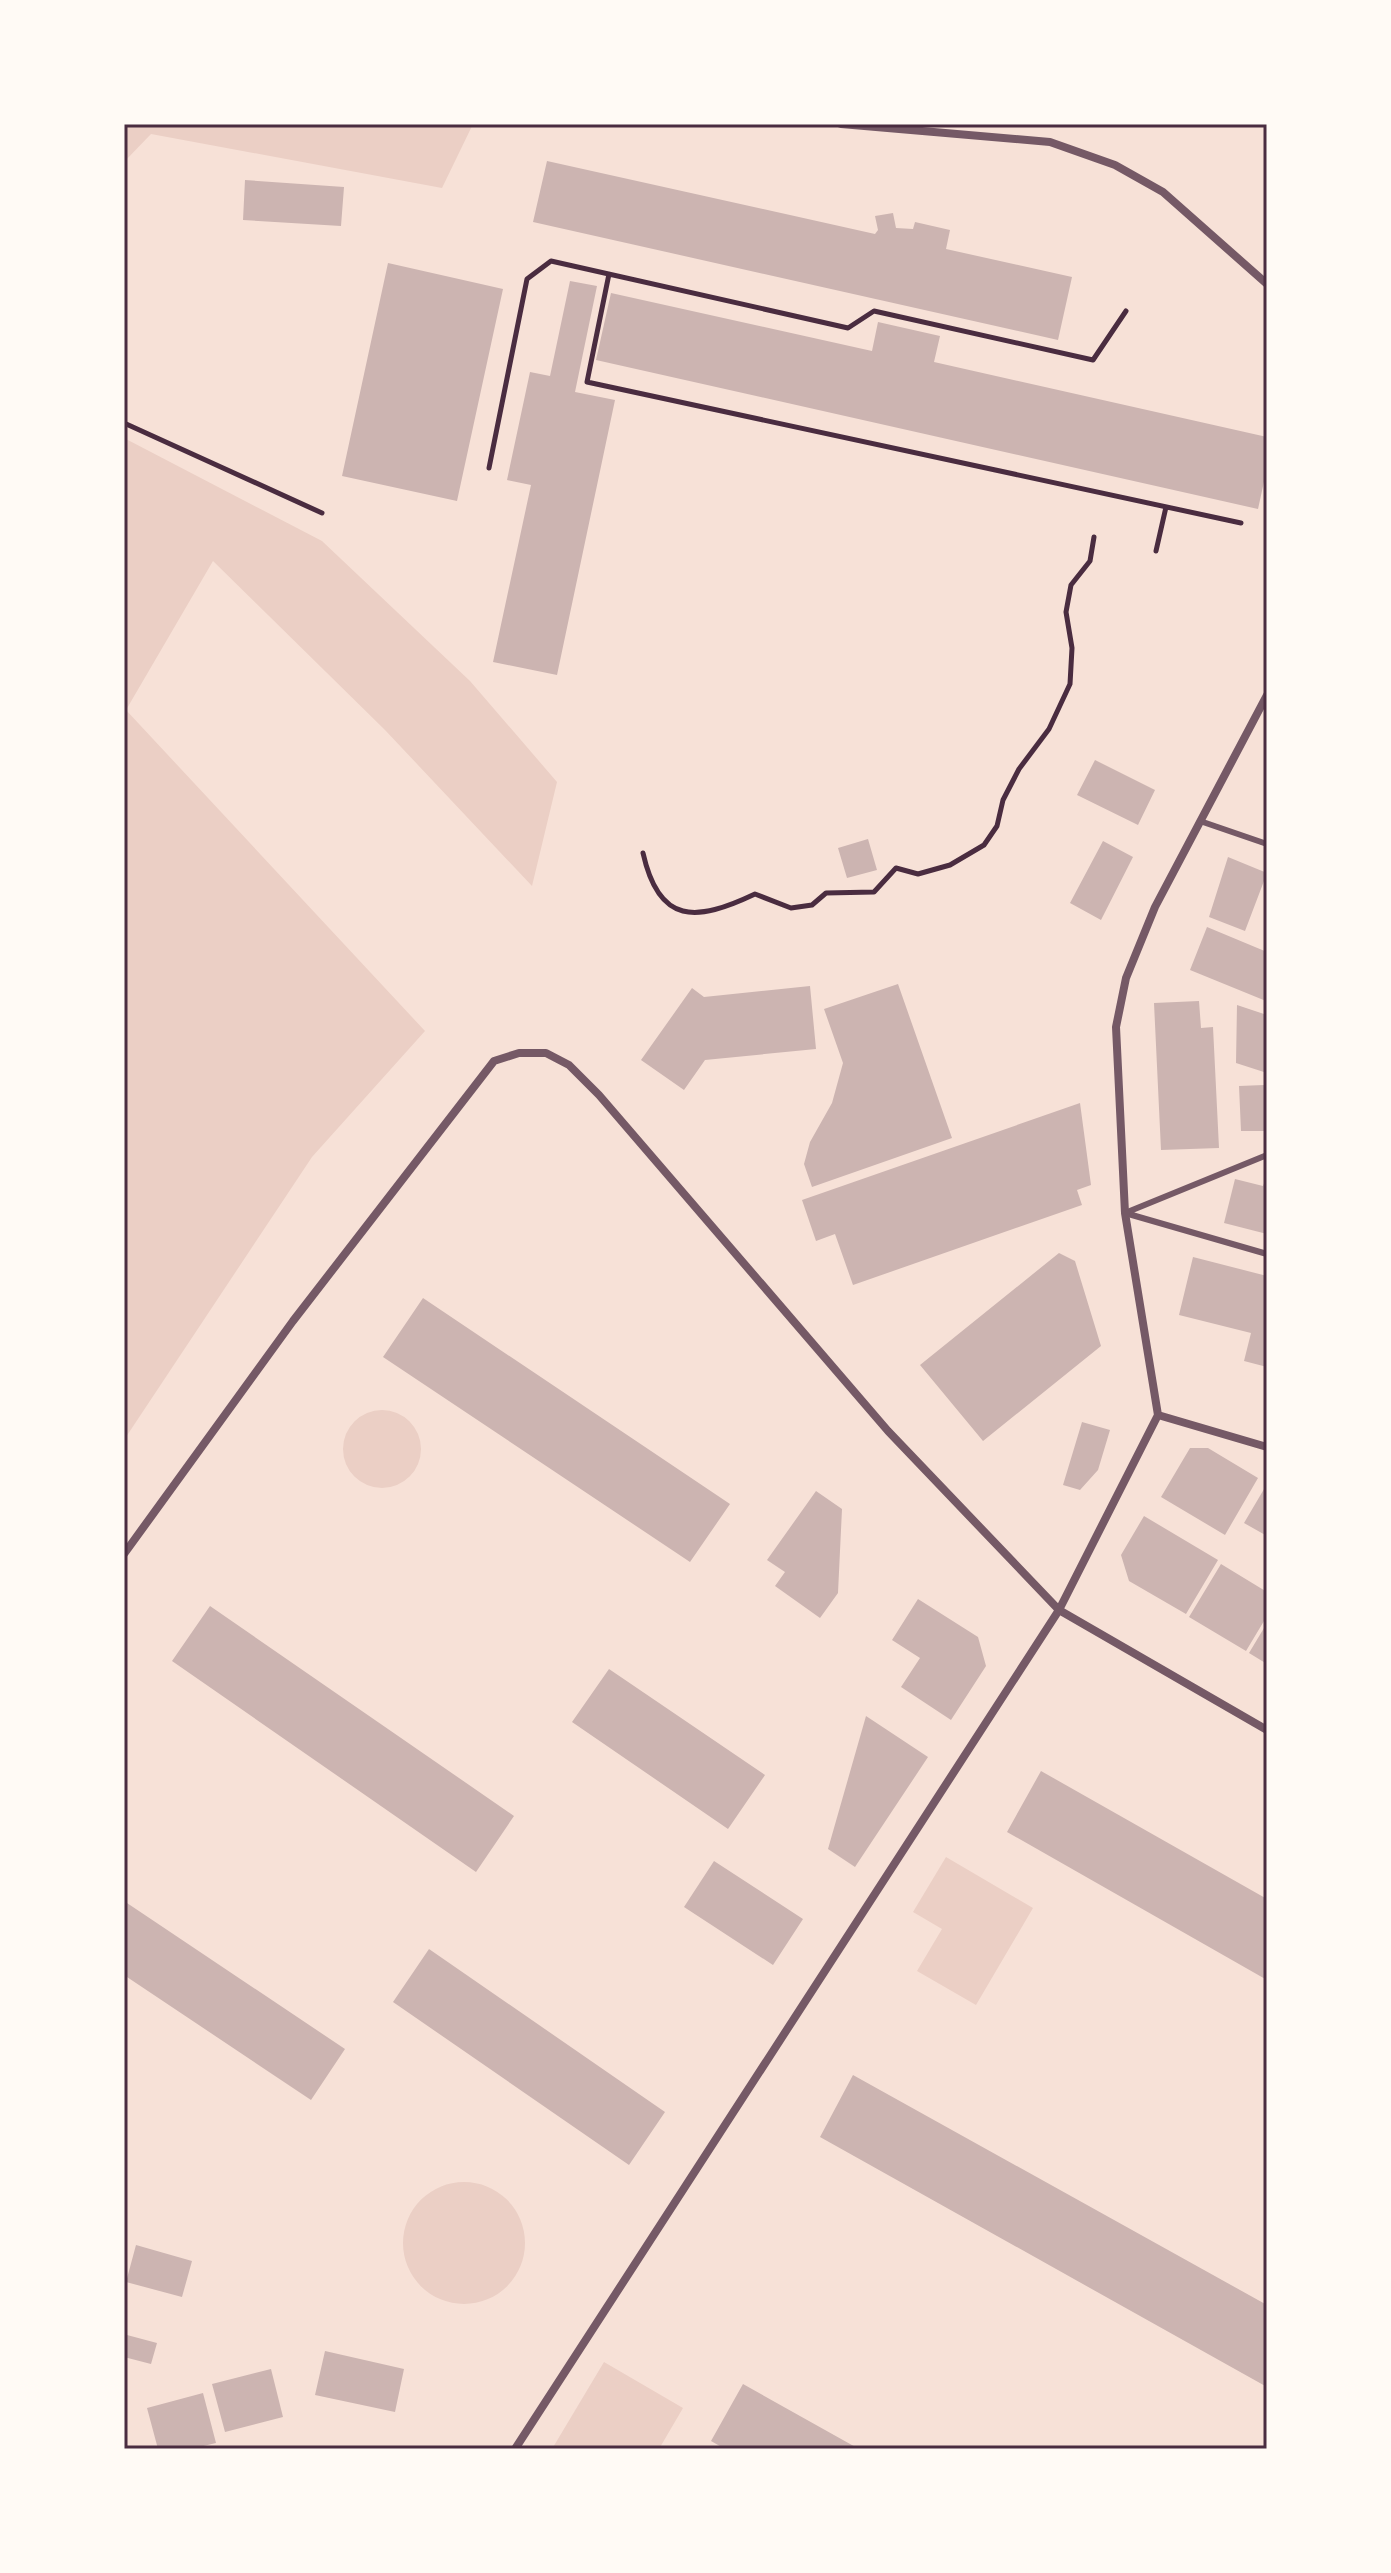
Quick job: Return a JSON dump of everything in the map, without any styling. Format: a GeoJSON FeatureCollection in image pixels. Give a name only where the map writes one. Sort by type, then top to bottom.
{"type":"FeatureCollection","features":[{"type":"Feature","properties":{"kind":"street"},"geometry":{"type":"LineString","coordinates":[[841,124],[1050,142],[1115,165],[1163,192],[1267,284]]}},
{"type":"Feature","properties":{"kind":"street"},"geometry":{"type":"LineString","coordinates":[[515,2449],[1059,1610],[1158,1415],[1125,1213],[1116,1027],[1126,978],[1142,936],[1267,695]]}},
{"type":"Feature","properties":{"kind":"street"},"geometry":{"type":"LineString","coordinates":[[124,1554],[494,1061],[519,1053],[546,1053],[569,1065],[599,1095],[888,1431],[1059,1610],[1267,1730]]}},
{"type":"Feature","properties":{"kind":"street"},"geometry":{"type":"LineString","coordinates":[[1158,1415],[1267,1447]]}},
{"type":"Feature","properties":{"kind":"lane"},"geometry":{"type":"LineString","coordinates":[[1200,821],[1267,844]]}},
{"type":"Feature","properties":{"kind":"lane"},"geometry":{"type":"LineString","coordinates":[[1125,1213],[1267,1155]]}},
{"type":"Feature","properties":{"kind":"lane"},"geometry":{"type":"LineString","coordinates":[[1125,1213],[1267,1254]]}},
{"type":"Feature","properties":{"kind":"path"},"geometry":{"type":"LineString","coordinates":[[489,468],[527,279],[551,261],[848,328],[874,311],[1093,360],[1126,311]]}},
{"type":"Feature","properties":{"kind":"path"},"geometry":{"type":"LineString","coordinates":[[609,274],[587,382],[1241,523]]}},
{"type":"Feature","properties":{"kind":"path"},"geometry":{"type":"LineString","coordinates":[[124,423],[322,513]]}},
{"type":"Feature","properties":{"kind":"path"},"geometry":{"type":"LineString","coordinates":[[1156,551],[1166,507]]}},
{"type":"Feature","properties":{"kind":"path"},"geometry":{"type":"LineString","coordinates":[[643,853],[648,876],[658,894],[672,910],[687,914],[711,912],[755,894],[791,908],[812,905],[826,893],[874,892],[896,868],[918,874],[950,865],[984,845],[997,826],[1003,800],[1019,769],[1049,729],[1070,684],[1072,648],[1066,612],[1071,585],[1090,561],[1094,537]]}},
{"type":"Feature","properties":{"kind":"shaded area"},"geometry":{"type":"Polygon","coordinates":[[[124,124],[473,124],[442,188],[151,134],[124,162],[124,124]]]}},
{"type":"Feature","properties":{"kind":"shaded area"},"geometry":{"type":"Polygon","coordinates":[[[124,438],[322,541],[470,681],[557,782],[532,886],[385,730],[213,561],[126,710],[425,1031],[312,1157],[124,1440],[124,438]]]}},
{"type":"Feature","properties":{"kind":"shaded area"},"geometry":{"type":"Polygon","coordinates":[[[382,1410],[397,1413],[410,1421],[418,1434],[421,1449],[418,1464],[410,1477],[397,1485],[382,1488],[367,1485],[354,1477],[346,1464],[343,1449],[346,1434],[354,1421],[367,1413],[382,1410]]]}},
{"type":"Feature","properties":{"kind":"shaded area"},"geometry":{"type":"Polygon","coordinates":[[[946,1857],[1033,1908],[976,2005],[917,1971],[942,1929],[913,1912],[946,1857]]]}},
{"type":"Feature","properties":{"kind":"shaded area"},"geometry":{"type":"Polygon","coordinates":[[[464,2182],[487,2186],[507,2200],[521,2220],[525,2243],[521,2266],[507,2286],[487,2300],[464,2304],[441,2300],[421,2286],[407,2266],[403,2243],[407,2220],[421,2200],[441,2186],[464,2182]]]}},
{"type":"Feature","properties":{"kind":"shaded area"},"geometry":{"type":"Polygon","coordinates":[[[604,2362],[683,2408],[659,2449],[552,2449],[604,2362]]]}},
{"type":"Feature","properties":{"kind":"building"},"geometry":{"type":"Polygon","coordinates":[[[547,161],[875,234],[878,230],[875,216],[893,213],[896,228],[913,229],[915,222],[950,230],[946,249],[1072,277],[1058,340],[533,222],[547,161]]]}},
{"type":"Feature","properties":{"kind":"building"},"geometry":{"type":"Polygon","coordinates":[[[245,180],[344,187],[341,226],[243,220],[245,180]]]}},
{"type":"Feature","properties":{"kind":"building"},"geometry":{"type":"Polygon","coordinates":[[[388,263],[503,289],[457,501],[342,476],[388,263]]]}},
{"type":"Feature","properties":{"kind":"building"},"geometry":{"type":"Polygon","coordinates":[[[570,281],[597,286],[575,392],[615,400],[557,675],[493,662],[531,485],[507,480],[530,372],[550,376],[570,281]]]}},
{"type":"Feature","properties":{"kind":"building"},"geometry":{"type":"Polygon","coordinates":[[[611,293],[872,351],[878,322],[940,336],[934,362],[1267,437],[1267,468],[1258,509],[596,360],[611,293]]]}},
{"type":"Feature","properties":{"kind":"building"},"geometry":{"type":"Polygon","coordinates":[[[1095,760],[1155,790],[1138,825],[1077,795],[1095,760]]]}},
{"type":"Feature","properties":{"kind":"building"},"geometry":{"type":"Polygon","coordinates":[[[868,839],[877,870],[847,878],[838,848],[868,839]]]}},
{"type":"Feature","properties":{"kind":"building"},"geometry":{"type":"Polygon","coordinates":[[[1103,841],[1133,857],[1101,920],[1070,903],[1103,841]]]}},
{"type":"Feature","properties":{"kind":"building"},"geometry":{"type":"Polygon","coordinates":[[[1228,857],[1267,873],[1245,931],[1209,917],[1228,857]]]}},
{"type":"Feature","properties":{"kind":"building"},"geometry":{"type":"Polygon","coordinates":[[[1207,927],[1267,952],[1266,1001],[1190,970],[1207,927]]]}},
{"type":"Feature","properties":{"kind":"building"},"geometry":{"type":"Polygon","coordinates":[[[898,984],[952,1138],[812,1187],[804,1164],[810,1142],[832,1103],[843,1063],[824,1009],[898,984]]]}},
{"type":"Feature","properties":{"kind":"building"},"geometry":{"type":"Polygon","coordinates":[[[810,986],[816,1049],[705,1060],[684,1090],[641,1060],[692,988],[704,997],[810,986]]]}},
{"type":"Feature","properties":{"kind":"building"},"geometry":{"type":"Polygon","coordinates":[[[1199,1001],[1201,1028],[1213,1027],[1219,1148],[1161,1150],[1154,1003],[1199,1001]]]}},
{"type":"Feature","properties":{"kind":"building"},"geometry":{"type":"Polygon","coordinates":[[[1237,1005],[1267,1015],[1267,1073],[1236,1063],[1237,1005]]]}},
{"type":"Feature","properties":{"kind":"building"},"geometry":{"type":"Polygon","coordinates":[[[1264,1085],[1267,1131],[1241,1131],[1239,1086],[1264,1085]]]}},
{"type":"Feature","properties":{"kind":"building"},"geometry":{"type":"Polygon","coordinates":[[[1080,1103],[1091,1185],[1077,1190],[1082,1205],[853,1285],[835,1234],[816,1241],[802,1200],[1080,1103]]]}},
{"type":"Feature","properties":{"kind":"building"},"geometry":{"type":"Polygon","coordinates":[[[1267,1175],[1267,1234],[1224,1223],[1235,1179],[1263,1186],[1267,1175]]]}},
{"type":"Feature","properties":{"kind":"building"},"geometry":{"type":"Polygon","coordinates":[[[1059,1253],[1075,1261],[1101,1346],[983,1441],[920,1365],[1059,1253]]]}},
{"type":"Feature","properties":{"kind":"building"},"geometry":{"type":"Polygon","coordinates":[[[1193,1257],[1267,1276],[1267,1367],[1244,1361],[1251,1333],[1179,1315],[1193,1257]]]}},
{"type":"Feature","properties":{"kind":"building"},"geometry":{"type":"Polygon","coordinates":[[[423,1298],[730,1504],[690,1562],[383,1357],[423,1298]]]}},
{"type":"Feature","properties":{"kind":"building"},"geometry":{"type":"Polygon","coordinates":[[[1082,1422],[1110,1430],[1098,1470],[1080,1490],[1063,1485],[1082,1422]]]}},
{"type":"Feature","properties":{"kind":"building"},"geometry":{"type":"Polygon","coordinates":[[[1190,1448],[1208,1448],[1258,1478],[1225,1535],[1161,1497],[1190,1448]]]}},
{"type":"Feature","properties":{"kind":"building"},"geometry":{"type":"Polygon","coordinates":[[[1267,1484],[1267,1536],[1244,1523],[1267,1484]]]}},
{"type":"Feature","properties":{"kind":"building"},"geometry":{"type":"Polygon","coordinates":[[[816,1491],[842,1509],[838,1593],[820,1618],[775,1586],[785,1572],[767,1560],[816,1491]]]}},
{"type":"Feature","properties":{"kind":"building"},"geometry":{"type":"Polygon","coordinates":[[[1144,1516],[1218,1560],[1186,1614],[1129,1581],[1121,1555],[1144,1516]]]}},
{"type":"Feature","properties":{"kind":"building"},"geometry":{"type":"Polygon","coordinates":[[[1221,1564],[1267,1592],[1267,1616],[1246,1651],[1189,1617],[1221,1564]]]}},
{"type":"Feature","properties":{"kind":"building"},"geometry":{"type":"Polygon","coordinates":[[[918,1599],[978,1637],[986,1666],[951,1720],[901,1687],[920,1658],[892,1640],[918,1599]]]}},
{"type":"Feature","properties":{"kind":"building"},"geometry":{"type":"Polygon","coordinates":[[[210,1606],[514,1816],[476,1872],[172,1661],[210,1606]]]}},
{"type":"Feature","properties":{"kind":"building"},"geometry":{"type":"Polygon","coordinates":[[[1267,1623],[1267,1664],[1249,1653],[1267,1623]]]}},
{"type":"Feature","properties":{"kind":"building"},"geometry":{"type":"Polygon","coordinates":[[[609,1669],[765,1775],[728,1829],[572,1722],[609,1669]]]}},
{"type":"Feature","properties":{"kind":"building"},"geometry":{"type":"Polygon","coordinates":[[[866,1716],[928,1757],[855,1867],[828,1849],[866,1716]]]}},
{"type":"Feature","properties":{"kind":"building"},"geometry":{"type":"Polygon","coordinates":[[[1041,1771],[1267,1899],[1267,1980],[1007,1832],[1041,1771]]]}},
{"type":"Feature","properties":{"kind":"building"},"geometry":{"type":"Polygon","coordinates":[[[714,1861],[803,1919],[773,1965],[684,1907],[714,1861]]]}},
{"type":"Feature","properties":{"kind":"building"},"geometry":{"type":"Polygon","coordinates":[[[124,1901],[345,2049],[311,2100],[124,1975],[124,1901]]]}},
{"type":"Feature","properties":{"kind":"building"},"geometry":{"type":"Polygon","coordinates":[[[429,1949],[665,2112],[629,2165],[393,2002],[429,1949]]]}},
{"type":"Feature","properties":{"kind":"building"},"geometry":{"type":"Polygon","coordinates":[[[853,2075],[1267,2305],[1267,2387],[820,2137],[853,2075]]]}},
{"type":"Feature","properties":{"kind":"building"},"geometry":{"type":"Polygon","coordinates":[[[136,2245],[192,2261],[182,2297],[126,2282],[136,2245]]]}},
{"type":"Feature","properties":{"kind":"building"},"geometry":{"type":"Polygon","coordinates":[[[127,2335],[157,2343],[151,2364],[124,2357],[127,2335]]]}},
{"type":"Feature","properties":{"kind":"building"},"geometry":{"type":"Polygon","coordinates":[[[325,2351],[404,2369],[395,2412],[315,2395],[325,2351]]]}},
{"type":"Feature","properties":{"kind":"building"},"geometry":{"type":"Polygon","coordinates":[[[271,2369],[283,2417],[225,2432],[212,2384],[271,2369]]]}},
{"type":"Feature","properties":{"kind":"building"},"geometry":{"type":"Polygon","coordinates":[[[743,2384],[859,2449],[725,2449],[711,2441],[743,2384]]]}},
{"type":"Feature","properties":{"kind":"building"},"geometry":{"type":"Polygon","coordinates":[[[203,2393],[216,2443],[191,2449],[158,2449],[147,2408],[203,2393]]]}}]}
